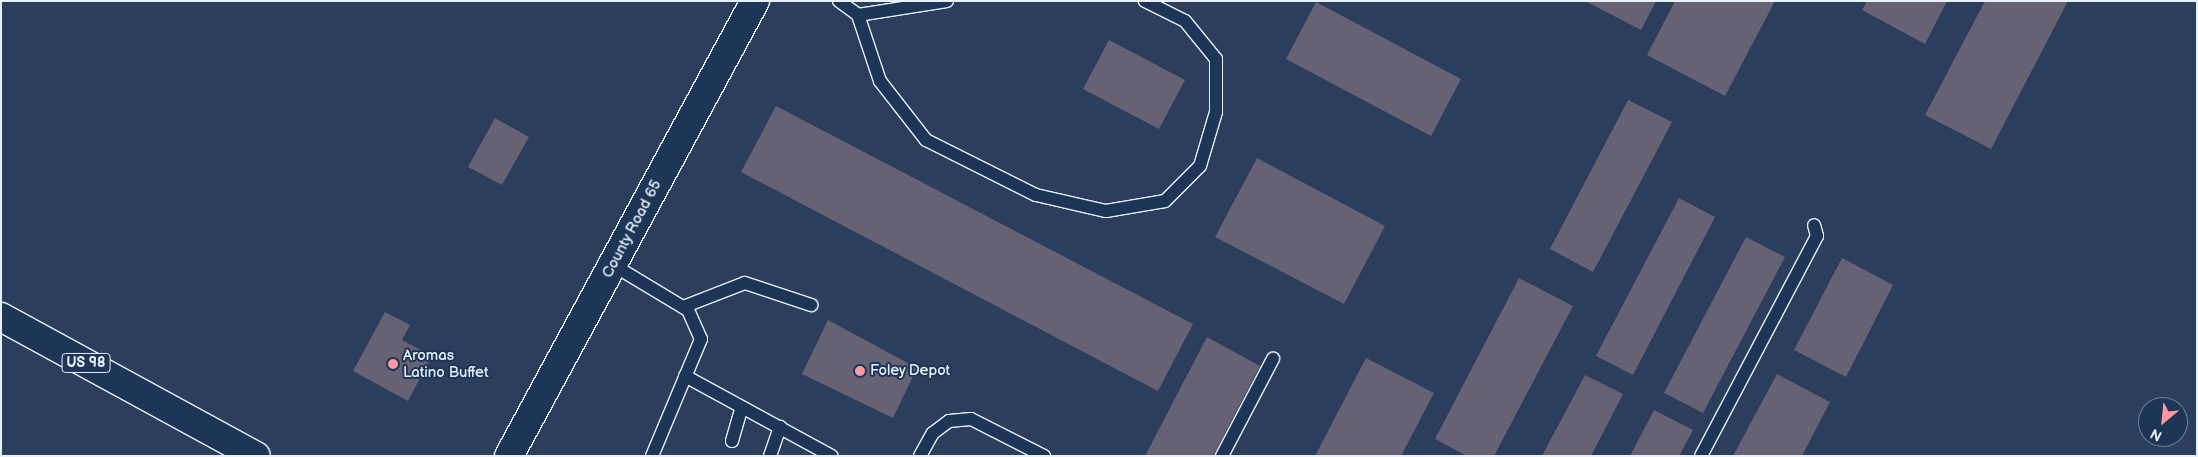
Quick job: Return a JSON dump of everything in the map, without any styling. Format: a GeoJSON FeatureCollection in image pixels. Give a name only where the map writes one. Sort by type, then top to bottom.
{"type":"FeatureCollection","features":[{"type":"Feature","properties":{"kind":"street","name":"County Road 65"},"geometry":{"type":"LineString","coordinates":[[509,456],[755,1]]}},
{"type":"Feature","properties":{"kind":"street","name":"US 98"},"geometry":{"type":"LineString","coordinates":[[1,317],[256,456]]}},
{"type":"Feature","properties":{"kind":"lane"},"geometry":{"type":"LineString","coordinates":[[839,1],[858,15],[880,81],[926,140],[1036,195],[1106,211],[1165,201],[1200,166],[1216,112],[1216,59],[1185,21],[1145,1]]}},
{"type":"Feature","properties":{"kind":"lane"},"geometry":{"type":"LineString","coordinates":[[858,15],[947,1]]}},
{"type":"Feature","properties":{"kind":"lane"},"geometry":{"type":"LineString","coordinates":[[1701,456],[1817,236],[1814,225]]}},
{"type":"Feature","properties":{"kind":"lane"},"geometry":{"type":"LineString","coordinates":[[613,265],[683,307],[697,324],[701,338],[652,456]]}},
{"type":"Feature","properties":{"kind":"lane"},"geometry":{"type":"LineString","coordinates":[[683,307],[745,283],[811,305]]}},
{"type":"Feature","properties":{"kind":"lane"},"geometry":{"type":"LineString","coordinates":[[1222,456],[1273,359]]}},
{"type":"Feature","properties":{"kind":"lane"},"geometry":{"type":"LineString","coordinates":[[685,376],[780,427],[824,454]]}},
{"type":"Feature","properties":{"kind":"lane"},"geometry":{"type":"LineString","coordinates":[[732,441],[742,407]]}},
{"type":"Feature","properties":{"kind":"lane"},"geometry":{"type":"LineString","coordinates":[[920,456],[933,433],[949,421],[971,419],[1044,456]]}},
{"type":"Feature","properties":{"kind":"lane"},"geometry":{"type":"LineString","coordinates":[[770,456],[780,427]]}},
{"type":"Feature","properties":{"kind":"building"},"geometry":{"type":"Polygon","coordinates":[[[1585,1],[1656,1],[1641,30],[1585,1]]]}},
{"type":"Feature","properties":{"kind":"building"},"geometry":{"type":"Polygon","coordinates":[[[1675,1],[1775,1],[1725,96],[1647,55],[1675,1]]]}},
{"type":"Feature","properties":{"kind":"building"},"geometry":{"type":"Polygon","coordinates":[[[1867,1],[1947,1],[1925,44],[1862,10],[1867,1]]]}},
{"type":"Feature","properties":{"kind":"building"},"geometry":{"type":"Polygon","coordinates":[[[1985,1],[2068,1],[1991,149],[1925,115],[1985,1]]]}},
{"type":"Feature","properties":{"kind":"building"},"geometry":{"type":"Polygon","coordinates":[[[1316,2],[1461,79],[1431,136],[1286,59],[1316,2]]]}},
{"type":"Feature","properties":{"kind":"building"},"geometry":{"type":"Polygon","coordinates":[[[1109,40],[1185,80],[1159,129],[1083,89],[1109,40]]]}},
{"type":"Feature","properties":{"kind":"building"},"geometry":{"type":"Polygon","coordinates":[[[1628,100],[1672,122],[1593,272],[1550,249],[1628,100]]]}},
{"type":"Feature","properties":{"kind":"building"},"geometry":{"type":"Polygon","coordinates":[[[776,106],[1193,324],[1158,391],[741,172],[776,106]]]}},
{"type":"Feature","properties":{"kind":"building"},"geometry":{"type":"Polygon","coordinates":[[[495,118],[529,137],[502,185],[468,167],[495,118]]]}},
{"type":"Feature","properties":{"kind":"building"},"geometry":{"type":"Polygon","coordinates":[[[1257,158],[1385,226],[1344,304],[1215,237],[1257,158]]]}},
{"type":"Feature","properties":{"kind":"building"},"geometry":{"type":"Polygon","coordinates":[[[1679,198],[1715,217],[1633,375],[1596,356],[1679,198]]]}},
{"type":"Feature","properties":{"kind":"building"},"geometry":{"type":"Polygon","coordinates":[[[1746,237],[1785,257],[1703,413],[1664,393],[1746,237]]]}},
{"type":"Feature","properties":{"kind":"building"},"geometry":{"type":"Polygon","coordinates":[[[1842,258],[1893,285],[1846,377],[1794,350],[1842,258]]]}},
{"type":"Feature","properties":{"kind":"building"},"geometry":{"type":"Polygon","coordinates":[[[1519,278],[1573,306],[1494,456],[1467,456],[1435,439],[1519,278]]]}},
{"type":"Feature","properties":{"kind":"building","name":"Aromas Latino Buffet"},"geometry":{"type":"Polygon","coordinates":[[[385,312],[410,325],[402,340],[432,356],[408,401],[353,371],[385,312]]]}},
{"type":"Feature","properties":{"kind":"building","name":"Foley Depot"},"geometry":{"type":"Polygon","coordinates":[[[828,320],[917,368],[893,418],[802,374],[828,320]]]}},
{"type":"Feature","properties":{"kind":"building"},"geometry":{"type":"Polygon","coordinates":[[[1207,337],[1260,366],[1213,456],[1145,456],[1207,337]]]}},
{"type":"Feature","properties":{"kind":"building"},"geometry":{"type":"Polygon","coordinates":[[[1366,358],[1434,393],[1401,456],[1315,456],[1366,358]]]}},
{"type":"Feature","properties":{"kind":"building"},"geometry":{"type":"Polygon","coordinates":[[[1777,374],[1830,402],[1802,456],[1733,456],[1777,374]]]}},
{"type":"Feature","properties":{"kind":"building"},"geometry":{"type":"Polygon","coordinates":[[[1585,375],[1623,394],[1591,456],[1542,456],[1585,375]]]}},
{"type":"Feature","properties":{"kind":"building"},"geometry":{"type":"Polygon","coordinates":[[[1654,410],[1693,430],[1679,456],[1630,456],[1654,410]]]}},
{"type":"Feature","properties":{"kind":"place","name":"Aromas Latino Buffet"},"geometry":{"type":"Point","coordinates":[393,364]}},
{"type":"Feature","properties":{"kind":"place","name":"Foley Depot"},"geometry":{"type":"Point","coordinates":[860,371]}}]}
